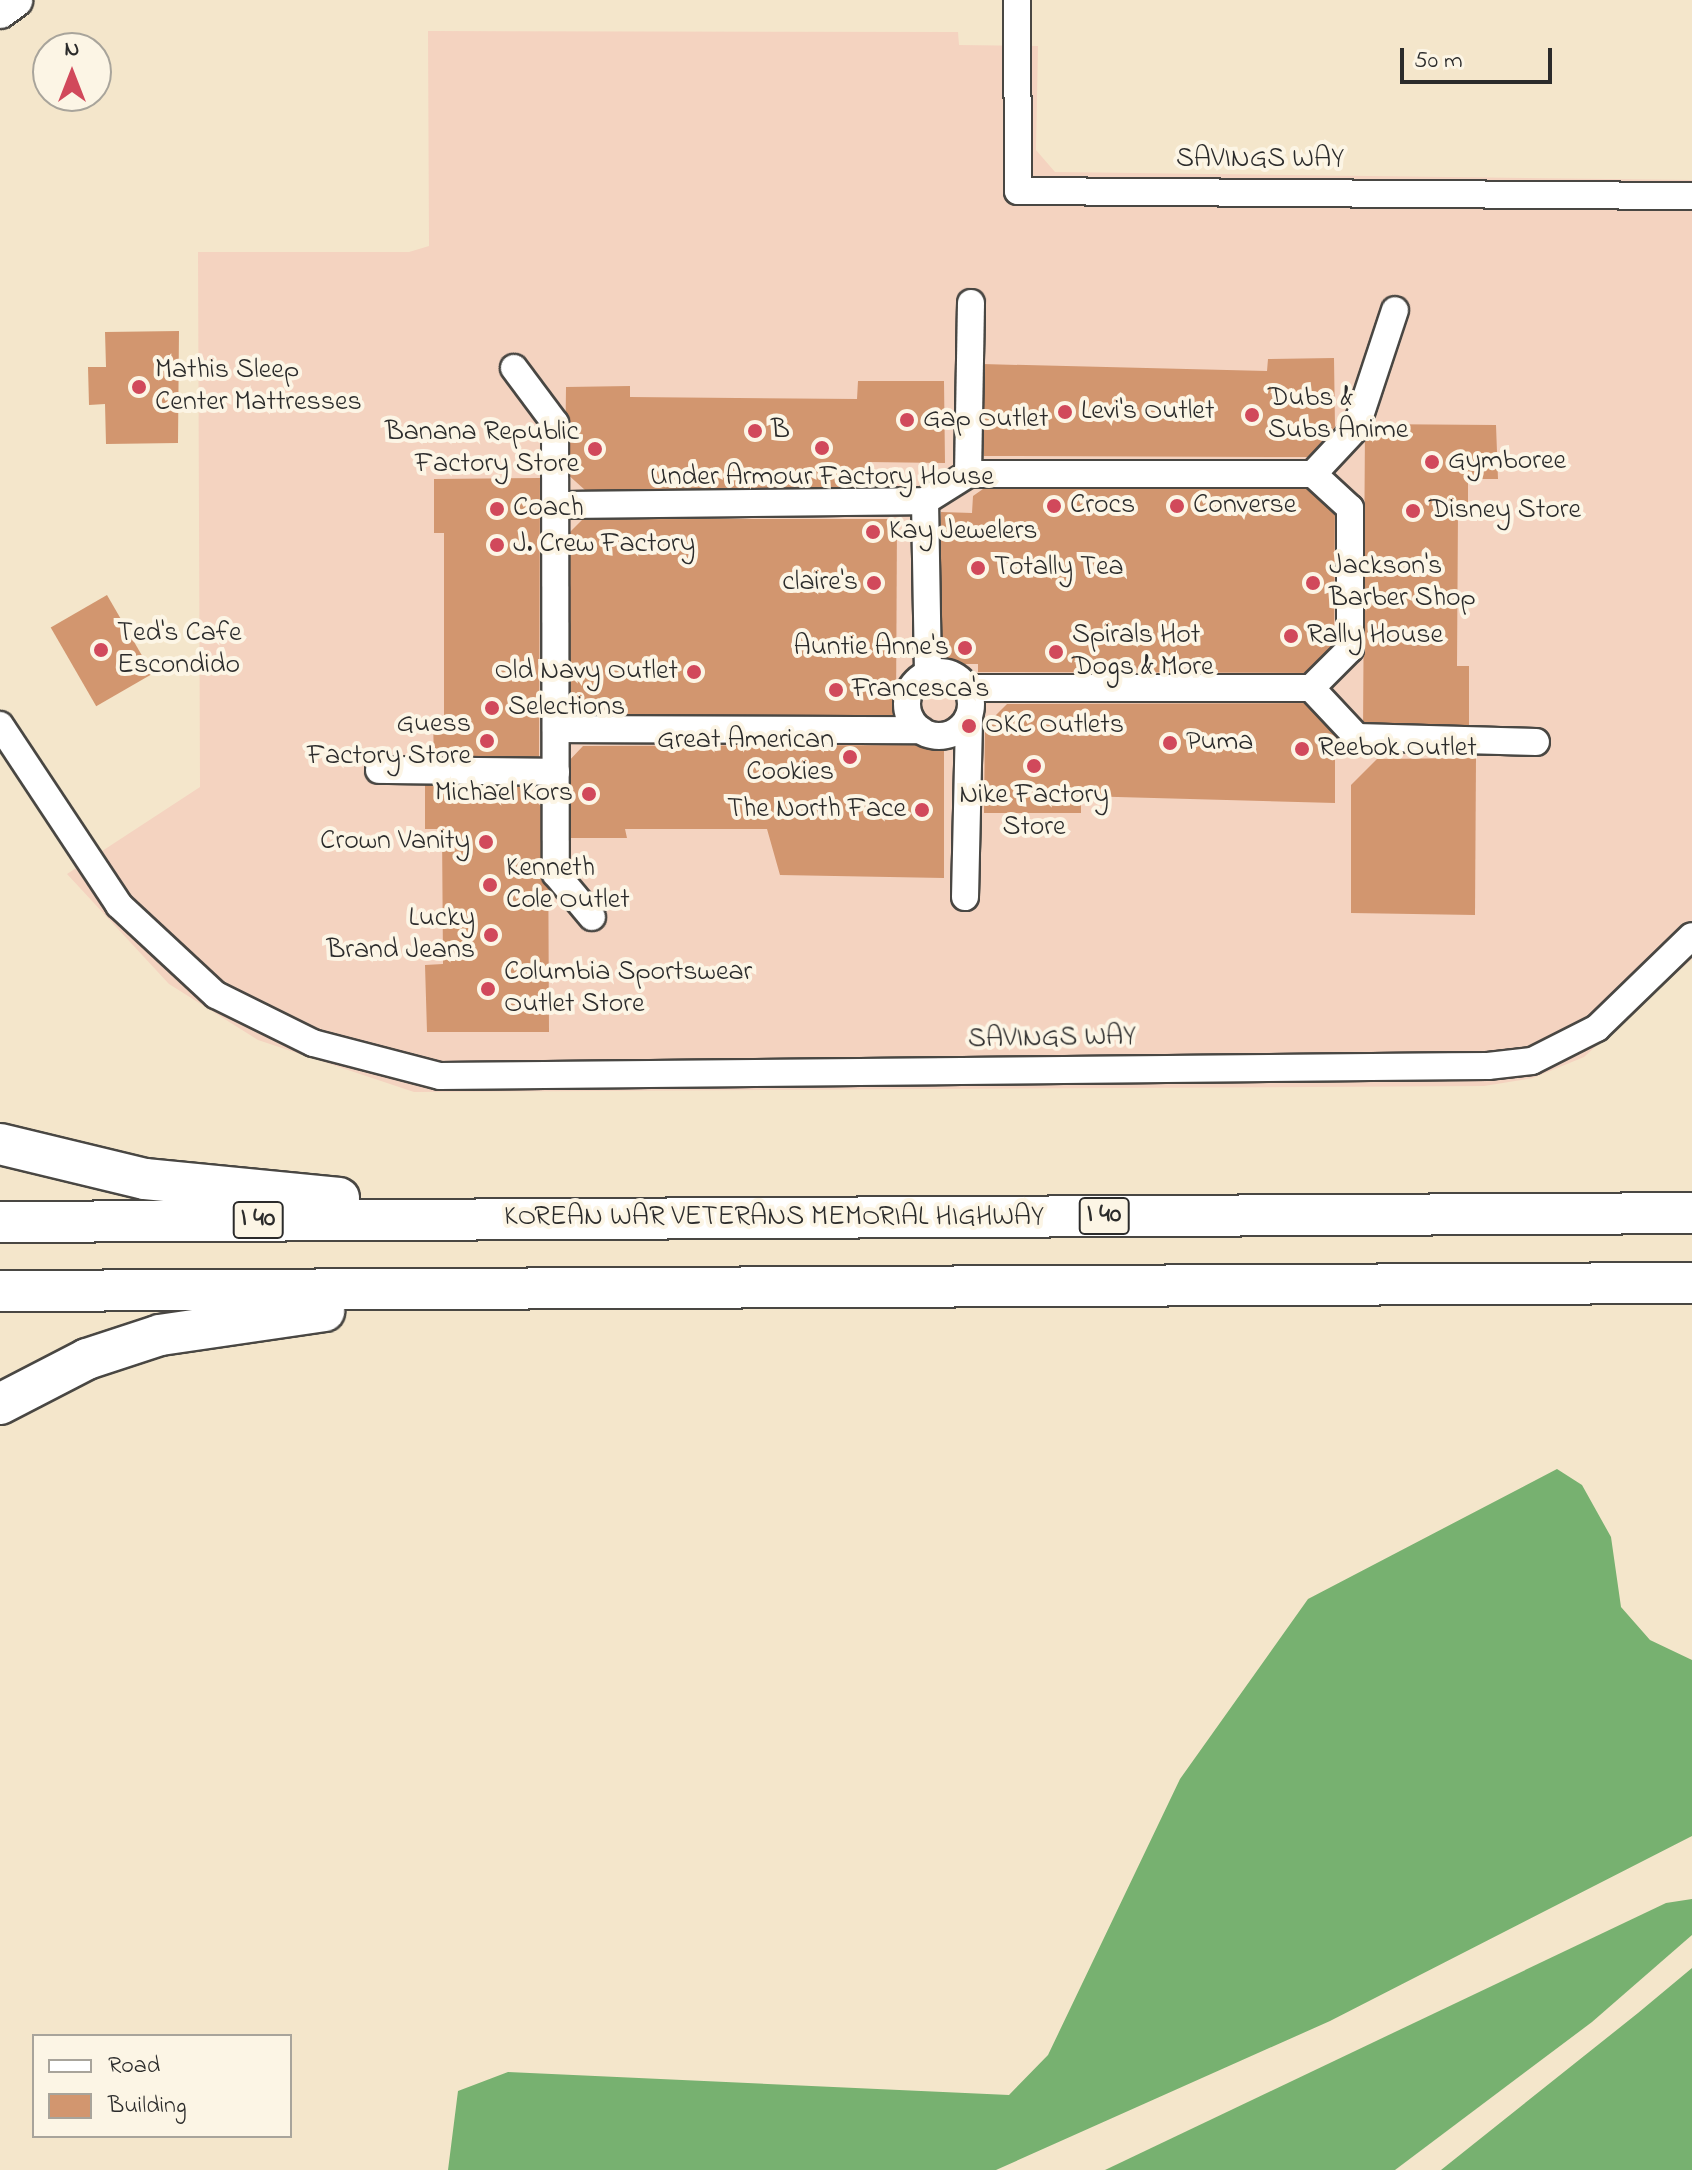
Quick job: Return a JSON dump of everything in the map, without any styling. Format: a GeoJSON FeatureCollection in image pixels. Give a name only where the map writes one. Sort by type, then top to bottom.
{"type":"FeatureCollection","features":[{"type":"Feature","properties":{"kind":"highway"},"geometry":{"type":"LineString","coordinates":[[0,1144],[145,1179],[516,1219]]}},
{"type":"Feature","properties":{"kind":"highway","name":"KOREAN WAR VETERANS MEMORIAL HIGHWAY"},"geometry":{"type":"LineString","coordinates":[[0,1222],[1692,1213]]}},
{"type":"Feature","properties":{"kind":"highway"},"geometry":{"type":"LineString","coordinates":[[0,1291],[1692,1283]]}},
{"type":"Feature","properties":{"kind":"highway"},"geometry":{"type":"LineString","coordinates":[[0,1404],[87,1359],[160,1335],[494,1289]]}},
{"type":"Feature","properties":{"kind":"main road"},"geometry":{"type":"LineString","coordinates":[[0,11],[15,0]]}},
{"type":"Feature","properties":{"kind":"street","name":"SAVINGS WAY"},"geometry":{"type":"LineString","coordinates":[[1017,0],[1018,191],[1692,196]]}},
{"type":"Feature","properties":{"kind":"street"},"geometry":{"type":"LineString","coordinates":[[968,474],[971,303]]}},
{"type":"Feature","properties":{"kind":"street"},"geometry":{"type":"LineString","coordinates":[[1313,474],[1356,428],[1395,310]]}},
{"type":"Feature","properties":{"kind":"street"},"geometry":{"type":"LineString","coordinates":[[514,368],[555,423],[556,874],[592,917]]}},
{"type":"Feature","properties":{"kind":"street"},"geometry":{"type":"LineString","coordinates":[[556,505],[925,501],[968,474],[1313,474],[1350,508],[1350,649],[1311,688],[967,688],[948,673],[928,674]]}},
{"type":"Feature","properties":{"kind":"street"},"geometry":{"type":"LineString","coordinates":[[921,730],[909,717],[908,696],[928,674],[925,501]]}},
{"type":"Feature","properties":{"kind":"street"},"geometry":{"type":"LineString","coordinates":[[965,897],[967,688]]}},
{"type":"Feature","properties":{"kind":"street"},"geometry":{"type":"LineString","coordinates":[[1311,688],[1357,737],[1536,742]]}},
{"type":"Feature","properties":{"kind":"street"},"geometry":{"type":"LineString","coordinates":[[556,729],[921,730],[945,736],[969,716]]}},
{"type":"Feature","properties":{"kind":"street","name":"SAVINGS WAY"},"geometry":{"type":"LineString","coordinates":[[0,725],[119,905],[216,995],[368,1062],[440,1076],[1488,1066],[1532,1061],[1597,1028],[1692,936]]}},
{"type":"Feature","properties":{"kind":"street"},"geometry":{"type":"LineString","coordinates":[[379,770],[556,772]]}},
{"type":"Feature","properties":{"kind":"shaded area"},"geometry":{"type":"Polygon","coordinates":[[[428,31],[958,32],[959,45],[1038,46],[1036,150],[1055,172],[1692,180],[1692,959],[1584,1057],[1533,1078],[1484,1086],[414,1092],[258,1040],[169,984],[67,874],[200,787],[198,252],[409,252],[429,246],[428,31]]]}},
{"type":"Feature","properties":{"kind":"green space"},"geometry":{"type":"Polygon","coordinates":[[[1557,1469],[1582,1485],[1611,1537],[1621,1607],[1650,1640],[1692,1660],[1692,1836],[1330,2021],[996,2170],[448,2170],[458,2091],[508,2072],[1009,2095],[1048,2055],[1180,1779],[1308,1599],[1557,1469]]]}},
{"type":"Feature","properties":{"kind":"green space"},"geometry":{"type":"Polygon","coordinates":[[[1692,1899],[1692,1935],[1592,2022],[1395,2170],[1105,2170],[1666,1903],[1692,1899]]]}},
{"type":"Feature","properties":{"kind":"green space"},"geometry":{"type":"Polygon","coordinates":[[[1692,1968],[1692,2170],[1441,2170],[1638,2013],[1692,1968]]]}},
{"type":"Feature","properties":{"kind":"building"},"geometry":{"type":"Polygon","coordinates":[[[179,331],[178,443],[106,444],[105,404],[89,405],[88,367],[106,367],[105,332],[179,331]]]}},
{"type":"Feature","properties":{"kind":"building"},"geometry":{"type":"Polygon","coordinates":[[[1334,358],[1335,427],[1309,457],[984,456],[982,364],[1267,371],[1268,359],[1334,358]]]}},
{"type":"Feature","properties":{"kind":"building","name":"B"},"geometry":{"type":"Polygon","coordinates":[[[858,381],[944,381],[945,463],[868,462],[858,489],[585,490],[565,472],[566,387],[630,386],[630,397],[857,399],[858,381]]]}},
{"type":"Feature","properties":{"kind":"building"},"geometry":{"type":"Polygon","coordinates":[[[1365,424],[1496,425],[1498,479],[1468,479],[1468,510],[1458,510],[1457,666],[1469,666],[1469,731],[1363,732],[1365,424]]]}},
{"type":"Feature","properties":{"kind":"building"},"geometry":{"type":"Polygon","coordinates":[[[540,478],[539,763],[434,762],[433,718],[444,718],[444,533],[434,533],[434,479],[540,478]]]}},
{"type":"Feature","properties":{"kind":"building"},"geometry":{"type":"Polygon","coordinates":[[[1315,487],[1335,504],[1334,656],[1317,673],[978,672],[978,664],[941,664],[941,512],[972,513],[973,496],[983,489],[1315,487]]]}},
{"type":"Feature","properties":{"kind":"building"},"geometry":{"type":"Polygon","coordinates":[[[583,519],[897,519],[896,715],[583,715],[567,699],[567,535],[583,519]]]}},
{"type":"Feature","properties":{"kind":"building","name":"Ted's Cafe Escondido"},"geometry":{"type":"Polygon","coordinates":[[[107,595],[152,674],[96,706],[51,628],[107,595]]]}},
{"type":"Feature","properties":{"kind":"building"},"geometry":{"type":"Polygon","coordinates":[[[1314,703],[1335,722],[1335,803],[1081,796],[1081,813],[984,813],[985,726],[1007,704],[1314,703]]]}},
{"type":"Feature","properties":{"kind":"building"},"geometry":{"type":"Polygon","coordinates":[[[944,745],[944,878],[780,875],[767,829],[625,829],[627,838],[569,838],[566,764],[583,746],[944,745]]]}},
{"type":"Feature","properties":{"kind":"building"},"geometry":{"type":"Polygon","coordinates":[[[1476,758],[1475,915],[1351,913],[1351,785],[1377,759],[1476,758]]]}},
{"type":"Feature","properties":{"kind":"building"},"geometry":{"type":"Polygon","coordinates":[[[425,784],[518,784],[548,813],[549,1032],[427,1032],[425,965],[443,964],[442,829],[425,829],[425,784]]]}},
{"type":"Feature","properties":{"kind":"place","name":"Mathis Sleep Center Mattresses"},"geometry":{"type":"Point","coordinates":[139,387]}},
{"type":"Feature","properties":{"kind":"place","name":"Levi's Outlet"},"geometry":{"type":"Point","coordinates":[1065,412]}},
{"type":"Feature","properties":{"kind":"place","name":"Dubs & Subs Anime"},"geometry":{"type":"Point","coordinates":[1252,415]}},
{"type":"Feature","properties":{"kind":"place","name":"Gap Outlet"},"geometry":{"type":"Point","coordinates":[907,420]}},
{"type":"Feature","properties":{"kind":"place","name":"B"},"geometry":{"type":"Point","coordinates":[755,431]}},
{"type":"Feature","properties":{"kind":"place","name":"Under Armour Factory House"},"geometry":{"type":"Point","coordinates":[822,448]}},
{"type":"Feature","properties":{"kind":"place","name":"Banana Republic Factory Store"},"geometry":{"type":"Point","coordinates":[595,449]}},
{"type":"Feature","properties":{"kind":"place","name":"Gymboree"},"geometry":{"type":"Point","coordinates":[1432,462]}},
{"type":"Feature","properties":{"kind":"place","name":"Crocs"},"geometry":{"type":"Point","coordinates":[1054,506]}},
{"type":"Feature","properties":{"kind":"place","name":"Converse"},"geometry":{"type":"Point","coordinates":[1177,506]}},
{"type":"Feature","properties":{"kind":"place","name":"Coach"},"geometry":{"type":"Point","coordinates":[497,509]}},
{"type":"Feature","properties":{"kind":"place","name":"Disney Store"},"geometry":{"type":"Point","coordinates":[1413,511]}},
{"type":"Feature","properties":{"kind":"place","name":"Kay Jewelers"},"geometry":{"type":"Point","coordinates":[873,532]}},
{"type":"Feature","properties":{"kind":"place","name":"J. Crew Factory"},"geometry":{"type":"Point","coordinates":[497,545]}},
{"type":"Feature","properties":{"kind":"place","name":"Totally Tea"},"geometry":{"type":"Point","coordinates":[978,568]}},
{"type":"Feature","properties":{"kind":"place","name":"claire's"},"geometry":{"type":"Point","coordinates":[874,583]}},
{"type":"Feature","properties":{"kind":"place","name":"Jackson's Barber Shop"},"geometry":{"type":"Point","coordinates":[1313,583]}},
{"type":"Feature","properties":{"kind":"place","name":"Rally House"},"geometry":{"type":"Point","coordinates":[1291,636]}},
{"type":"Feature","properties":{"kind":"place","name":"Auntie Anne's"},"geometry":{"type":"Point","coordinates":[965,648]}},
{"type":"Feature","properties":{"kind":"place","name":"Ted's Cafe Escondido"},"geometry":{"type":"Point","coordinates":[101,650]}},
{"type":"Feature","properties":{"kind":"place","name":"Spirals Hot Dogs & More"},"geometry":{"type":"Point","coordinates":[1056,652]}},
{"type":"Feature","properties":{"kind":"place","name":"Old Navy Outlet"},"geometry":{"type":"Point","coordinates":[694,672]}},
{"type":"Feature","properties":{"kind":"place","name":"Francesca's"},"geometry":{"type":"Point","coordinates":[836,690]}},
{"type":"Feature","properties":{"kind":"place","name":"Selections"},"geometry":{"type":"Point","coordinates":[492,708]}},
{"type":"Feature","properties":{"kind":"place","name":"OKC Outlets"},"geometry":{"type":"Point","coordinates":[969,726]}},
{"type":"Feature","properties":{"kind":"place","name":"Guess Factory Store"},"geometry":{"type":"Point","coordinates":[487,741]}},
{"type":"Feature","properties":{"kind":"place","name":"Puma"},"geometry":{"type":"Point","coordinates":[1170,743]}},
{"type":"Feature","properties":{"kind":"place","name":"Reebok Outlet"},"geometry":{"type":"Point","coordinates":[1302,749]}},
{"type":"Feature","properties":{"kind":"place","name":"Great American Cookies"},"geometry":{"type":"Point","coordinates":[850,757]}},
{"type":"Feature","properties":{"kind":"place","name":"Nike Factory Store"},"geometry":{"type":"Point","coordinates":[1034,766]}},
{"type":"Feature","properties":{"kind":"place","name":"Michael Kors"},"geometry":{"type":"Point","coordinates":[589,794]}},
{"type":"Feature","properties":{"kind":"place","name":"The North Face"},"geometry":{"type":"Point","coordinates":[922,810]}},
{"type":"Feature","properties":{"kind":"place","name":"Crown Vanity"},"geometry":{"type":"Point","coordinates":[486,842]}},
{"type":"Feature","properties":{"kind":"place","name":"Kenneth Cole Outlet"},"geometry":{"type":"Point","coordinates":[490,885]}},
{"type":"Feature","properties":{"kind":"place","name":"Lucky Brand Jeans"},"geometry":{"type":"Point","coordinates":[491,935]}},
{"type":"Feature","properties":{"kind":"place","name":"Columbia Sportswear Outlet Store"},"geometry":{"type":"Point","coordinates":[488,989]}}]}
